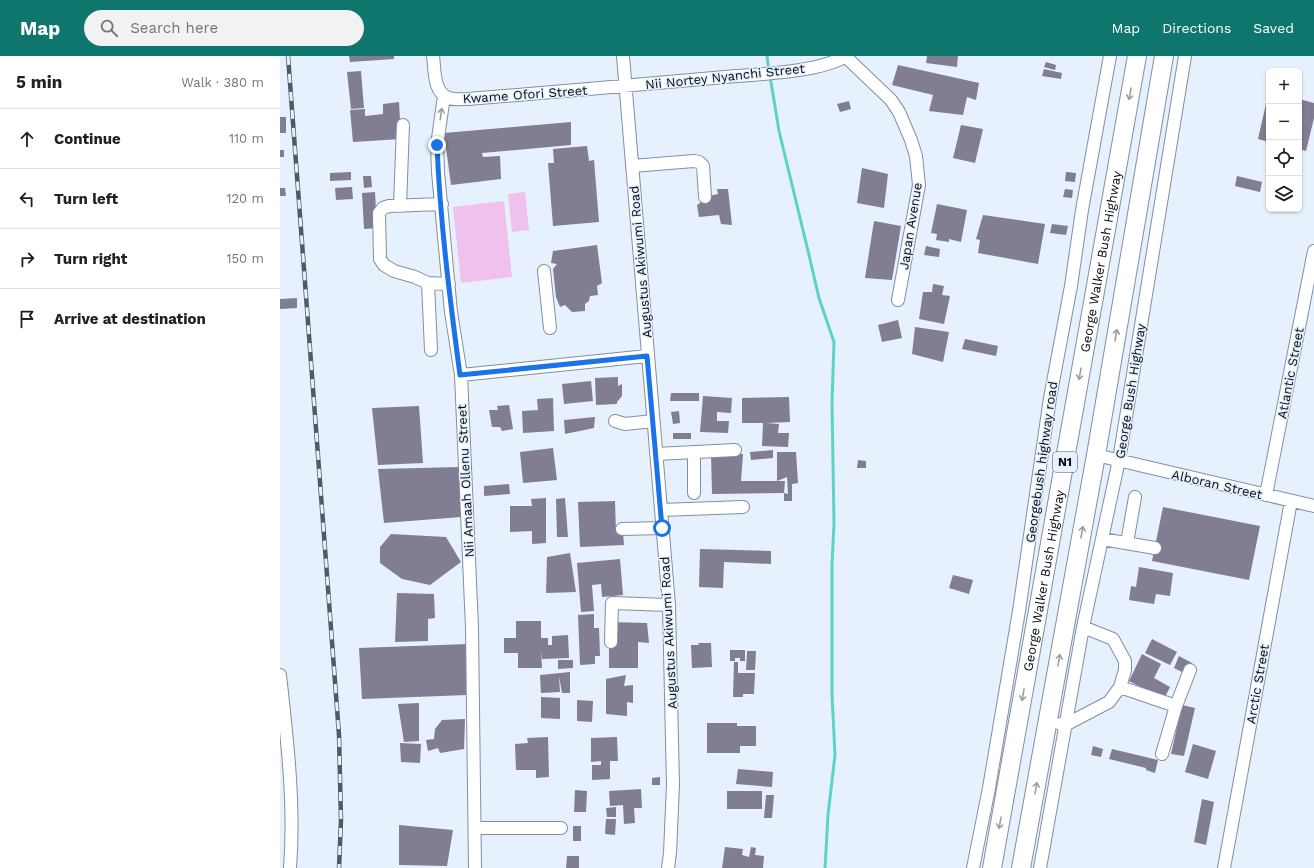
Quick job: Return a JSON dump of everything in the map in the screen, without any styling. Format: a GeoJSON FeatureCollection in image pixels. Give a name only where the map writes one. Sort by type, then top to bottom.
{"type":"FeatureCollection","features":[{"type":"Feature","properties":{"kind":"highway","name":"George Walker Bush Highway"},"geometry":{"type":"LineString","coordinates":[[992,868],[1137,56]]}},
{"type":"Feature","properties":{"kind":"highway","name":"George Walker Bush Highway"},"geometry":{"type":"LineString","coordinates":[[1021,868],[1096,455],[1164,56]]}},
{"type":"Feature","properties":{"kind":"street","name":"Kwame Ofori Street"},"geometry":{"type":"LineString","coordinates":[[434,56],[437,85],[444,96],[454,99],[468,100],[626,86]]}},
{"type":"Feature","properties":{"kind":"street","name":"Augustus Akiwumi Road"},"geometry":{"type":"LineString","coordinates":[[623,56],[669,605],[673,785],[668,868]]}},
{"type":"Feature","properties":{"kind":"street","name":"Nii Nortey Nyanchi Street"},"geometry":{"type":"LineString","coordinates":[[626,86],[778,72],[812,67],[833,62],[846,56]]}},
{"type":"Feature","properties":{"kind":"street","name":"Japan Avenue"},"geometry":{"type":"LineString","coordinates":[[846,56],[891,100],[899,112],[916,156],[919,185],[898,300]]}},
{"type":"Feature","properties":{"kind":"street","name":"Georgebush highway road"},"geometry":{"type":"LineString","coordinates":[[973,868],[1018,619],[1050,398],[1110,56]]}},
{"type":"Feature","properties":{"kind":"street","name":"George Bush Highway"},"geometry":{"type":"LineString","coordinates":[[1040,868],[1083,627],[1119,460],[1185,56]]}},
{"type":"Feature","properties":{"kind":"street","name":"Nii Amaah Ollenu Street"},"geometry":{"type":"LineString","coordinates":[[444,96],[437,145],[451,312],[460,375],[472,628],[476,828],[475,868]]}},
{"type":"Feature","properties":{"kind":"street"},"geometry":{"type":"LineString","coordinates":[[400,206],[403,125]]}},
{"type":"Feature","properties":{"kind":"street"},"geometry":{"type":"LineString","coordinates":[[632,166],[694,161],[699,162],[702,166],[705,197]]}},
{"type":"Feature","properties":{"kind":"street"},"geometry":{"type":"LineString","coordinates":[[442,204],[388,206],[383,208],[378,213],[380,259],[384,265],[394,271],[428,282],[449,284]]}},
{"type":"Feature","properties":{"kind":"street","name":"Atlantic Street"},"geometry":{"type":"LineString","coordinates":[[1266,495],[1311,279],[1314,251]]}},
{"type":"Feature","properties":{"kind":"street"},"geometry":{"type":"LineString","coordinates":[[544,271],[550,328]]}},
{"type":"Feature","properties":{"kind":"street"},"geometry":{"type":"LineString","coordinates":[[428,282],[431,350]]}},
{"type":"Feature","properties":{"kind":"street"},"geometry":{"type":"LineString","coordinates":[[460,375],[647,356]]}},
{"type":"Feature","properties":{"kind":"street"},"geometry":{"type":"LineString","coordinates":[[615,420],[625,424],[653,421]]}},
{"type":"Feature","properties":{"kind":"street"},"geometry":{"type":"LineString","coordinates":[[656,454],[735,450]]}},
{"type":"Feature","properties":{"kind":"street"},"geometry":{"type":"LineString","coordinates":[[694,452],[694,493]]}},
{"type":"Feature","properties":{"kind":"street","name":"Alboran Street"},"geometry":{"type":"LineString","coordinates":[[1096,455],[1314,506]]}},
{"type":"Feature","properties":{"kind":"street"},"geometry":{"type":"LineString","coordinates":[[1127,543],[1135,498]]}},
{"type":"Feature","properties":{"kind":"street","name":"Arctic Street"},"geometry":{"type":"LineString","coordinates":[[1224,868],[1291,501]]}},
{"type":"Feature","properties":{"kind":"street"},"geometry":{"type":"LineString","coordinates":[[661,510],[743,507]]}},
{"type":"Feature","properties":{"kind":"street"},"geometry":{"type":"LineString","coordinates":[[622,529],[662,528]]}},
{"type":"Feature","properties":{"kind":"street"},"geometry":{"type":"LineString","coordinates":[[1102,539],[1155,548]]}},
{"type":"Feature","properties":{"kind":"street"},"geometry":{"type":"LineString","coordinates":[[611,642],[612,603],[669,605]]}},
{"type":"Feature","properties":{"kind":"street"},"geometry":{"type":"LineString","coordinates":[[1047,722],[1065,725],[1109,702],[1120,687],[1125,661],[1113,640],[1083,627]]}},
{"type":"Feature","properties":{"kind":"street"},"geometry":{"type":"LineString","coordinates":[[1162,754],[1176,706],[1190,670]]}},
{"type":"Feature","properties":{"kind":"street"},"geometry":{"type":"LineString","coordinates":[[280,675],[283,738],[291,819],[292,847],[290,868]]}},
{"type":"Feature","properties":{"kind":"street"},"geometry":{"type":"LineString","coordinates":[[1120,687],[1176,706]]}},
{"type":"Feature","properties":{"kind":"street"},"geometry":{"type":"LineString","coordinates":[[476,828],[561,828]]}},
{"type":"Feature","properties":{"kind":"shaded area"},"geometry":{"type":"Polygon","coordinates":[[[525,192],[529,230],[512,232],[508,194],[525,192]]]}},
{"type":"Feature","properties":{"kind":"shaded area"},"geometry":{"type":"Polygon","coordinates":[[[504,201],[512,277],[461,283],[453,207],[504,201]]]}},
{"type":"Feature","properties":{"kind":"building"},"geometry":{"type":"Polygon","coordinates":[[[349,56],[394,56],[394,59],[350,62],[349,56]]]}},
{"type":"Feature","properties":{"kind":"building"},"geometry":{"type":"Polygon","coordinates":[[[927,56],[958,56],[957,67],[926,63],[927,56]]]}},
{"type":"Feature","properties":{"kind":"building"},"geometry":{"type":"Polygon","coordinates":[[[1046,62],[1056,65],[1055,70],[1044,67],[1046,62]]]}},
{"type":"Feature","properties":{"kind":"building"},"geometry":{"type":"Polygon","coordinates":[[[898,65],[979,83],[976,100],[967,97],[963,115],[929,111],[933,95],[892,85],[898,65]]]}},
{"type":"Feature","properties":{"kind":"building"},"geometry":{"type":"Polygon","coordinates":[[[1044,69],[1062,73],[1061,79],[1042,76],[1044,69]]]}},
{"type":"Feature","properties":{"kind":"building"},"geometry":{"type":"Polygon","coordinates":[[[361,71],[364,108],[351,109],[347,72],[361,71]]]}},
{"type":"Feature","properties":{"kind":"building"},"geometry":{"type":"Polygon","coordinates":[[[1302,100],[1314,103],[1314,118],[1306,151],[1302,150],[1302,100]]]}},
{"type":"Feature","properties":{"kind":"building"},"geometry":{"type":"Polygon","coordinates":[[[849,101],[851,109],[840,112],[837,104],[849,101]]]}},
{"type":"Feature","properties":{"kind":"building"},"geometry":{"type":"Polygon","coordinates":[[[399,102],[401,139],[353,142],[350,110],[365,109],[365,116],[383,114],[383,104],[399,102]]]}},
{"type":"Feature","properties":{"kind":"building"},"geometry":{"type":"Polygon","coordinates":[[[1266,104],[1266,141],[1258,139],[1266,104]]]}},
{"type":"Feature","properties":{"kind":"building"},"geometry":{"type":"Polygon","coordinates":[[[280,117],[286,117],[286,133],[280,133],[280,117]]]}},
{"type":"Feature","properties":{"kind":"building"},"geometry":{"type":"Polygon","coordinates":[[[571,122],[571,145],[482,153],[483,157],[500,156],[501,179],[451,185],[444,133],[571,122]]]}},
{"type":"Feature","properties":{"kind":"building"},"geometry":{"type":"Polygon","coordinates":[[[961,125],[983,129],[975,163],[953,158],[961,125]]]}},
{"type":"Feature","properties":{"kind":"building"},"geometry":{"type":"Polygon","coordinates":[[[587,146],[589,161],[594,160],[599,222],[553,226],[548,163],[554,163],[553,149],[587,146]]]}},
{"type":"Feature","properties":{"kind":"building"},"geometry":{"type":"Polygon","coordinates":[[[280,150],[284,150],[284,157],[280,157],[280,150]]]}},
{"type":"Feature","properties":{"kind":"building"},"geometry":{"type":"Polygon","coordinates":[[[862,168],[888,174],[884,208],[857,203],[862,168]]]}},
{"type":"Feature","properties":{"kind":"building"},"geometry":{"type":"Polygon","coordinates":[[[351,172],[351,180],[330,181],[330,173],[351,172]]]}},
{"type":"Feature","properties":{"kind":"building"},"geometry":{"type":"Polygon","coordinates":[[[1066,172],[1076,173],[1075,182],[1065,181],[1066,172]]]}},
{"type":"Feature","properties":{"kind":"building"},"geometry":{"type":"Polygon","coordinates":[[[363,176],[371,176],[372,187],[364,188],[363,176]]]}},
{"type":"Feature","properties":{"kind":"building"},"geometry":{"type":"Polygon","coordinates":[[[1237,176],[1262,182],[1260,192],[1235,186],[1237,176]]]}},
{"type":"Feature","properties":{"kind":"building"},"geometry":{"type":"Polygon","coordinates":[[[352,187],[353,199],[336,200],[335,188],[352,187]]]}},
{"type":"Feature","properties":{"kind":"building"},"geometry":{"type":"Polygon","coordinates":[[[280,188],[285,188],[286,196],[280,196],[280,188]]]}},
{"type":"Feature","properties":{"kind":"building"},"geometry":{"type":"Polygon","coordinates":[[[717,189],[728,189],[732,225],[721,224],[719,215],[699,217],[697,205],[700,203],[701,198],[718,194],[717,189]]]}},
{"type":"Feature","properties":{"kind":"building"},"geometry":{"type":"Polygon","coordinates":[[[1065,189],[1073,190],[1072,198],[1063,197],[1065,189]]]}},
{"type":"Feature","properties":{"kind":"building"},"geometry":{"type":"Polygon","coordinates":[[[375,192],[377,228],[364,229],[362,193],[375,192]]]}},
{"type":"Feature","properties":{"kind":"building"},"geometry":{"type":"Polygon","coordinates":[[[937,204],[967,210],[961,242],[949,239],[949,242],[936,240],[937,234],[931,233],[937,204]]]}},
{"type":"Feature","properties":{"kind":"building"},"geometry":{"type":"Polygon","coordinates":[[[983,215],[1045,224],[1038,264],[978,253],[980,240],[976,239],[983,215]]]}},
{"type":"Feature","properties":{"kind":"building"},"geometry":{"type":"Polygon","coordinates":[[[874,221],[901,226],[892,280],[865,278],[874,221]]]}},
{"type":"Feature","properties":{"kind":"building"},"geometry":{"type":"Polygon","coordinates":[[[1052,224],[1068,226],[1066,235],[1050,233],[1052,224]]]}},
{"type":"Feature","properties":{"kind":"building"},"geometry":{"type":"Polygon","coordinates":[[[597,245],[602,283],[597,286],[598,295],[590,296],[589,301],[585,304],[585,311],[572,312],[565,305],[560,307],[556,297],[553,269],[557,264],[551,263],[553,251],[597,245]]]}},
{"type":"Feature","properties":{"kind":"building"},"geometry":{"type":"Polygon","coordinates":[[[926,246],[940,249],[939,257],[924,255],[926,246]]]}},
{"type":"Feature","properties":{"kind":"building"},"geometry":{"type":"Polygon","coordinates":[[[933,284],[944,286],[942,295],[950,296],[944,324],[919,319],[923,292],[932,292],[933,284]]]}},
{"type":"Feature","properties":{"kind":"building"},"geometry":{"type":"Polygon","coordinates":[[[297,298],[297,308],[280,309],[280,299],[297,298]]]}},
{"type":"Feature","properties":{"kind":"building"},"geometry":{"type":"Polygon","coordinates":[[[898,320],[902,338],[882,342],[878,325],[898,320]]]}},
{"type":"Feature","properties":{"kind":"building"},"geometry":{"type":"Polygon","coordinates":[[[915,327],[949,332],[943,362],[912,354],[915,327]]]}},
{"type":"Feature","properties":{"kind":"building"},"geometry":{"type":"Polygon","coordinates":[[[965,339],[998,346],[996,356],[962,349],[965,339]]]}},
{"type":"Feature","properties":{"kind":"building"},"geometry":{"type":"Polygon","coordinates":[[[618,377],[618,386],[622,384],[622,396],[617,404],[596,405],[595,378],[618,377]]]}},
{"type":"Feature","properties":{"kind":"building"},"geometry":{"type":"Polygon","coordinates":[[[591,381],[593,401],[564,404],[562,384],[591,381]]]}},
{"type":"Feature","properties":{"kind":"building"},"geometry":{"type":"Polygon","coordinates":[[[671,393],[699,393],[699,401],[670,401],[671,393]]]}},
{"type":"Feature","properties":{"kind":"building"},"geometry":{"type":"Polygon","coordinates":[[[703,396],[732,398],[731,413],[717,412],[717,421],[729,421],[728,433],[700,432],[703,396]]]}},
{"type":"Feature","properties":{"kind":"building"},"geometry":{"type":"Polygon","coordinates":[[[789,397],[790,422],[766,423],[779,424],[778,433],[789,433],[788,447],[762,446],[763,423],[742,423],[742,398],[789,397]]]}},
{"type":"Feature","properties":{"kind":"building"},"geometry":{"type":"Polygon","coordinates":[[[553,398],[554,431],[523,433],[522,411],[538,410],[537,399],[553,398]]]}},
{"type":"Feature","properties":{"kind":"building"},"geometry":{"type":"Polygon","coordinates":[[[509,405],[513,429],[502,431],[500,427],[492,427],[489,410],[498,410],[497,406],[509,405]]]}},
{"type":"Feature","properties":{"kind":"building"},"geometry":{"type":"Polygon","coordinates":[[[419,406],[423,463],[378,465],[372,408],[419,406]]]}},
{"type":"Feature","properties":{"kind":"building"},"geometry":{"type":"Polygon","coordinates":[[[679,411],[680,423],[673,424],[671,412],[679,411]]]}},
{"type":"Feature","properties":{"kind":"building"},"geometry":{"type":"Polygon","coordinates":[[[595,417],[594,428],[565,434],[564,420],[595,417]]]}},
{"type":"Feature","properties":{"kind":"building"},"geometry":{"type":"Polygon","coordinates":[[[673,433],[691,433],[691,439],[673,439],[673,433]]]}},
{"type":"Feature","properties":{"kind":"building"},"geometry":{"type":"Polygon","coordinates":[[[553,448],[557,480],[523,483],[520,452],[553,448]]]}},
{"type":"Feature","properties":{"kind":"building"},"geometry":{"type":"Polygon","coordinates":[[[773,450],[773,458],[751,460],[750,452],[773,450]]]}},
{"type":"Feature","properties":{"kind":"building"},"geometry":{"type":"Polygon","coordinates":[[[777,452],[796,452],[798,483],[792,484],[792,501],[784,501],[784,493],[788,494],[787,477],[777,481],[777,452]]]}},
{"type":"Feature","properties":{"kind":"building"},"geometry":{"type":"Polygon","coordinates":[[[711,454],[743,454],[741,481],[785,481],[784,493],[712,494],[711,454]]]}},
{"type":"Feature","properties":{"kind":"building"},"geometry":{"type":"Polygon","coordinates":[[[858,460],[866,461],[866,468],[857,468],[858,460]]]}},
{"type":"Feature","properties":{"kind":"building"},"geometry":{"type":"Polygon","coordinates":[[[460,467],[461,517],[384,523],[378,469],[460,467]]]}},
{"type":"Feature","properties":{"kind":"building"},"geometry":{"type":"Polygon","coordinates":[[[509,484],[510,494],[484,496],[484,486],[509,484]]]}},
{"type":"Feature","properties":{"kind":"building"},"geometry":{"type":"Polygon","coordinates":[[[546,498],[546,543],[532,544],[532,531],[510,532],[510,506],[532,506],[531,499],[546,498]]]}},
{"type":"Feature","properties":{"kind":"building"},"geometry":{"type":"Polygon","coordinates":[[[565,498],[568,537],[557,537],[556,499],[565,498]]]}},
{"type":"Feature","properties":{"kind":"building"},"geometry":{"type":"Polygon","coordinates":[[[615,501],[616,533],[623,533],[624,545],[580,547],[578,502],[615,501]]]}},
{"type":"Feature","properties":{"kind":"building"},"geometry":{"type":"Polygon","coordinates":[[[1163,507],[1260,526],[1249,580],[1152,561],[1163,507]]]}},
{"type":"Feature","properties":{"kind":"building"},"geometry":{"type":"Polygon","coordinates":[[[391,534],[446,537],[461,562],[430,585],[402,579],[380,563],[380,547],[391,534]]]}},
{"type":"Feature","properties":{"kind":"building"},"geometry":{"type":"Polygon","coordinates":[[[700,549],[771,551],[771,564],[724,562],[723,588],[699,587],[700,549]]]}},
{"type":"Feature","properties":{"kind":"building"},"geometry":{"type":"Polygon","coordinates":[[[570,553],[576,592],[546,593],[547,557],[570,553]]]}},
{"type":"Feature","properties":{"kind":"building"},"geometry":{"type":"Polygon","coordinates":[[[620,559],[623,595],[602,597],[601,584],[592,585],[594,611],[581,612],[577,563],[620,559]]]}},
{"type":"Feature","properties":{"kind":"building"},"geometry":{"type":"Polygon","coordinates":[[[1139,567],[1173,573],[1170,596],[1156,594],[1154,604],[1129,600],[1131,586],[1136,587],[1139,567]]]}},
{"type":"Feature","properties":{"kind":"building"},"geometry":{"type":"Polygon","coordinates":[[[953,575],[973,580],[969,594],[949,588],[953,575]]]}},
{"type":"Feature","properties":{"kind":"building"},"geometry":{"type":"Polygon","coordinates":[[[397,593],[434,594],[435,618],[428,619],[428,641],[395,642],[397,593]]]}},
{"type":"Feature","properties":{"kind":"building"},"geometry":{"type":"Polygon","coordinates":[[[594,614],[594,628],[599,628],[600,656],[595,656],[595,664],[580,665],[578,615],[594,614]]]}},
{"type":"Feature","properties":{"kind":"building"},"geometry":{"type":"Polygon","coordinates":[[[516,621],[541,621],[541,638],[548,638],[548,645],[552,645],[552,636],[568,635],[569,658],[542,659],[541,649],[542,668],[518,668],[518,653],[504,653],[504,638],[516,638],[516,621]]]}},
{"type":"Feature","properties":{"kind":"building"},"geometry":{"type":"Polygon","coordinates":[[[609,622],[647,623],[649,643],[638,642],[638,668],[609,668],[609,622]]]}},
{"type":"Feature","properties":{"kind":"building"},"geometry":{"type":"Polygon","coordinates":[[[1152,639],[1177,652],[1170,665],[1145,653],[1152,639]]]}},
{"type":"Feature","properties":{"kind":"building"},"geometry":{"type":"Polygon","coordinates":[[[698,643],[711,643],[712,667],[692,668],[691,645],[699,645],[698,643]]]}},
{"type":"Feature","properties":{"kind":"building"},"geometry":{"type":"Polygon","coordinates":[[[468,644],[467,695],[362,699],[359,648],[468,644]]]}},
{"type":"Feature","properties":{"kind":"building"},"geometry":{"type":"Polygon","coordinates":[[[730,650],[745,650],[745,661],[740,661],[740,658],[735,658],[735,661],[730,661],[730,650]]]}},
{"type":"Feature","properties":{"kind":"building"},"geometry":{"type":"Polygon","coordinates":[[[747,651],[756,651],[755,670],[746,670],[747,651]]]}},
{"type":"Feature","properties":{"kind":"building"},"geometry":{"type":"Polygon","coordinates":[[[1142,654],[1161,664],[1154,678],[1170,687],[1164,699],[1129,681],[1142,654]]]}},
{"type":"Feature","properties":{"kind":"building"},"geometry":{"type":"Polygon","coordinates":[[[1179,656],[1192,663],[1186,674],[1174,668],[1179,656]]]}},
{"type":"Feature","properties":{"kind":"building"},"geometry":{"type":"Polygon","coordinates":[[[558,660],[573,660],[573,668],[558,669],[558,660]]]}},
{"type":"Feature","properties":{"kind":"building"},"geometry":{"type":"Polygon","coordinates":[[[734,662],[738,662],[738,673],[755,673],[754,694],[743,694],[743,697],[733,697],[734,662]]]}},
{"type":"Feature","properties":{"kind":"building"},"geometry":{"type":"Polygon","coordinates":[[[570,672],[570,693],[562,693],[559,676],[560,692],[541,693],[540,675],[570,672]]]}},
{"type":"Feature","properties":{"kind":"building"},"geometry":{"type":"Polygon","coordinates":[[[626,675],[624,686],[633,685],[633,703],[627,702],[627,716],[606,714],[606,679],[626,675]]]}},
{"type":"Feature","properties":{"kind":"building"},"geometry":{"type":"Polygon","coordinates":[[[541,697],[560,698],[560,719],[541,718],[541,697]]]}},
{"type":"Feature","properties":{"kind":"building"},"geometry":{"type":"Polygon","coordinates":[[[577,700],[593,701],[592,722],[577,721],[577,700]]]}},
{"type":"Feature","properties":{"kind":"building"},"geometry":{"type":"Polygon","coordinates":[[[419,703],[419,741],[404,742],[398,704],[419,703]]]}},
{"type":"Feature","properties":{"kind":"building"},"geometry":{"type":"Polygon","coordinates":[[[1182,705],[1195,708],[1184,756],[1171,754],[1182,705]]]}},
{"type":"Feature","properties":{"kind":"building"},"geometry":{"type":"Polygon","coordinates":[[[465,719],[464,749],[440,753],[438,748],[428,751],[426,740],[434,739],[435,729],[442,720],[465,719]]]}},
{"type":"Feature","properties":{"kind":"building"},"geometry":{"type":"Polygon","coordinates":[[[707,723],[737,723],[737,726],[756,726],[756,746],[740,746],[740,753],[707,753],[707,723]]]}},
{"type":"Feature","properties":{"kind":"building"},"geometry":{"type":"Polygon","coordinates":[[[548,737],[549,777],[536,778],[536,770],[516,770],[515,744],[528,743],[527,738],[548,737]]]}},
{"type":"Feature","properties":{"kind":"building"},"geometry":{"type":"Polygon","coordinates":[[[617,737],[618,761],[610,761],[610,779],[592,780],[592,765],[601,765],[601,761],[591,762],[591,738],[617,737]]]}},
{"type":"Feature","properties":{"kind":"building"},"geometry":{"type":"Polygon","coordinates":[[[400,743],[421,744],[420,763],[401,762],[400,743]]]}},
{"type":"Feature","properties":{"kind":"building"},"geometry":{"type":"Polygon","coordinates":[[[1193,744],[1216,751],[1208,779],[1185,772],[1193,744]]]}},
{"type":"Feature","properties":{"kind":"building"},"geometry":{"type":"Polygon","coordinates":[[[1093,746],[1103,749],[1101,757],[1091,755],[1093,746]]]}},
{"type":"Feature","properties":{"kind":"building"},"geometry":{"type":"Polygon","coordinates":[[[1112,749],[1158,760],[1155,773],[1146,770],[1146,768],[1109,759],[1112,749]]]}},
{"type":"Feature","properties":{"kind":"building"},"geometry":{"type":"Polygon","coordinates":[[[738,769],[773,772],[772,787],[736,784],[738,769]]]}},
{"type":"Feature","properties":{"kind":"building"},"geometry":{"type":"Polygon","coordinates":[[[660,777],[660,785],[652,785],[652,778],[660,777]]]}},
{"type":"Feature","properties":{"kind":"building"},"geometry":{"type":"Polygon","coordinates":[[[641,789],[642,808],[634,808],[635,823],[624,824],[623,805],[610,806],[609,791],[641,789]]]}},
{"type":"Feature","properties":{"kind":"building"},"geometry":{"type":"Polygon","coordinates":[[[575,790],[587,791],[586,812],[574,812],[575,790]]]}},
{"type":"Feature","properties":{"kind":"building"},"geometry":{"type":"Polygon","coordinates":[[[727,791],[762,791],[762,809],[727,809],[727,791]]]}},
{"type":"Feature","properties":{"kind":"building"},"geometry":{"type":"Polygon","coordinates":[[[766,795],[774,795],[772,818],[764,818],[766,795]]]}},
{"type":"Feature","properties":{"kind":"building"},"geometry":{"type":"Polygon","coordinates":[[[1202,799],[1214,802],[1206,845],[1194,842],[1202,799]]]}},
{"type":"Feature","properties":{"kind":"building"},"geometry":{"type":"Polygon","coordinates":[[[616,807],[616,817],[607,817],[606,808],[616,807]]]}},
{"type":"Feature","properties":{"kind":"building"},"geometry":{"type":"Polygon","coordinates":[[[606,819],[616,819],[615,835],[605,834],[606,819]]]}},
{"type":"Feature","properties":{"kind":"building"},"geometry":{"type":"Polygon","coordinates":[[[399,825],[453,830],[447,866],[399,865],[399,825]]]}},
{"type":"Feature","properties":{"kind":"building"},"geometry":{"type":"Polygon","coordinates":[[[573,826],[581,826],[581,841],[573,841],[573,826]]]}},
{"type":"Feature","properties":{"kind":"building"},"geometry":{"type":"Polygon","coordinates":[[[725,847],[743,849],[742,855],[749,857],[751,847],[756,848],[755,855],[764,856],[763,868],[722,868],[725,847]]]}},
{"type":"Feature","properties":{"kind":"building"},"geometry":{"type":"Polygon","coordinates":[[[567,856],[579,856],[579,868],[566,868],[567,856]]]}},
{"type":"Feature","properties":{"kind":"waterway"},"geometry":{"type":"LineString","coordinates":[[767,56],[769,71]]}},
{"type":"Feature","properties":{"kind":"waterway"},"geometry":{"type":"LineString","coordinates":[[770,76],[779,131],[819,298],[834,342],[832,403],[834,524],[832,564],[832,695],[835,755],[828,815],[825,868]]}},
{"type":"Feature","properties":{"kind":"railway"},"geometry":{"type":"LineString","coordinates":[[288,56],[339,735],[341,820],[339,868]]}},
{"type":"Feature","properties":{"kind":"route"},"geometry":{"type":"LineString","coordinates":[[437,145],[438,172],[451,312],[460,375],[647,356],[662,528]]}}]}
